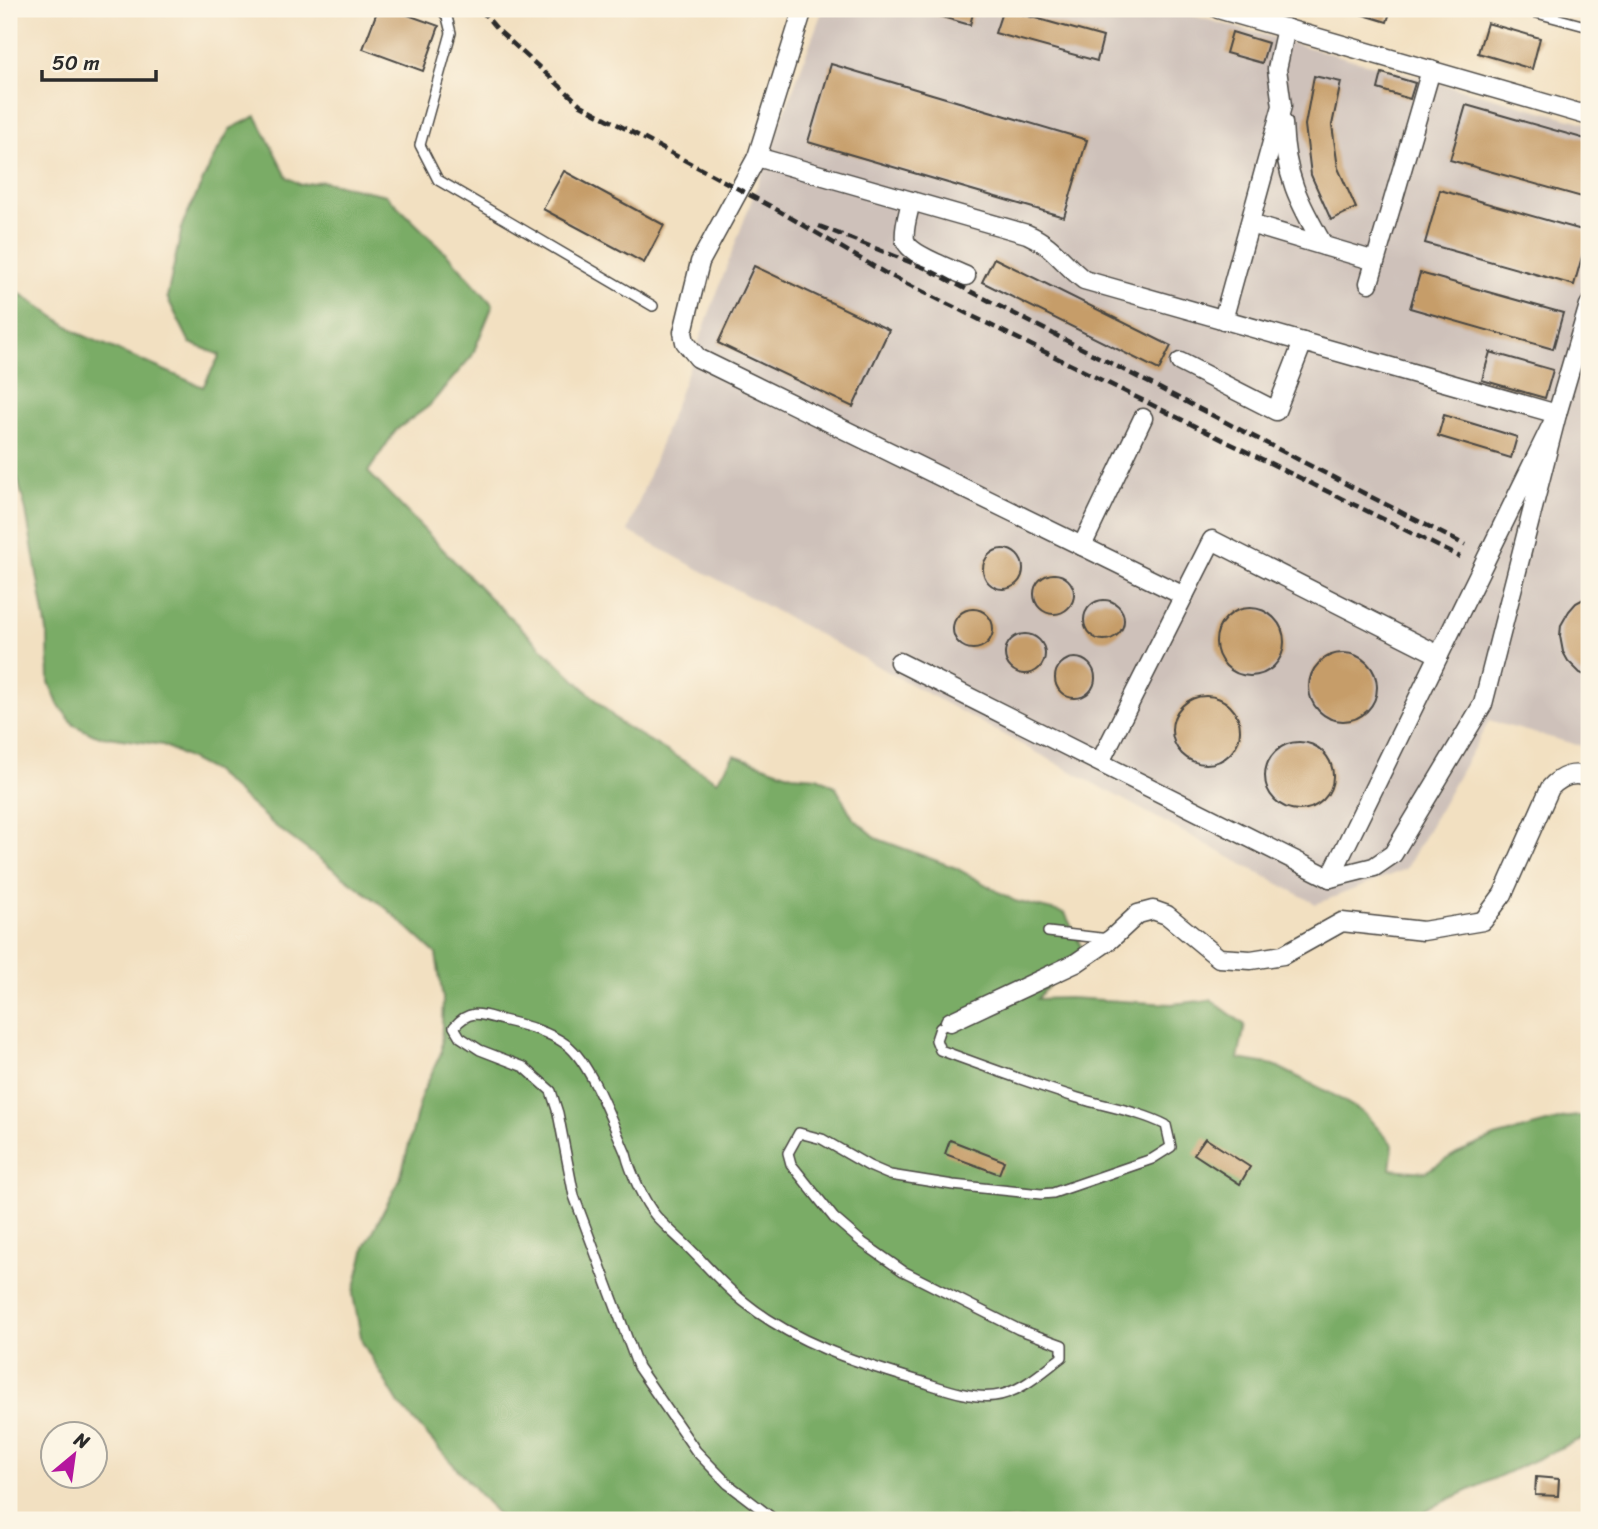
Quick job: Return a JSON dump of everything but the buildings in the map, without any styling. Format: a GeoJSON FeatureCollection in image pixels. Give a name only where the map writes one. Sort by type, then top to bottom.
{"type":"FeatureCollection","features":[{"type":"Feature","properties":{"kind":"street"},"geometry":{"type":"LineString","coordinates":[[803,9],[757,157],[699,262],[684,321],[683,332],[690,351],[698,358],[1184,596]]}},
{"type":"Feature","properties":{"kind":"street"},"geometry":{"type":"LineString","coordinates":[[1217,9],[1589,116]]}},
{"type":"Feature","properties":{"kind":"street"},"geometry":{"type":"LineString","coordinates":[[1286,28],[1277,69],[1284,155],[1298,202],[1324,246]]}},
{"type":"Feature","properties":{"kind":"street"},"geometry":{"type":"LineString","coordinates":[[1369,283],[1431,70]]}},
{"type":"Feature","properties":{"kind":"street"},"geometry":{"type":"LineString","coordinates":[[1223,320],[1282,106]]}},
{"type":"Feature","properties":{"kind":"street"},"geometry":{"type":"LineString","coordinates":[[757,157],[1027,234],[1045,242],[1067,267],[1084,280],[1557,414]]}},
{"type":"Feature","properties":{"kind":"street"},"geometry":{"type":"LineString","coordinates":[[911,201],[905,233],[907,245],[916,253],[966,276]]}},
{"type":"Feature","properties":{"kind":"street"},"geometry":{"type":"LineString","coordinates":[[1250,224],[1375,261]]}},
{"type":"Feature","properties":{"kind":"street"},"geometry":{"type":"LineString","coordinates":[[899,662],[1330,878],[1374,867],[1392,854],[1483,704],[1557,414],[1589,304]]}},
{"type":"Feature","properties":{"kind":"street"},"geometry":{"type":"LineString","coordinates":[[1180,362],[1276,411],[1303,342]]}},
{"type":"Feature","properties":{"kind":"street"},"geometry":{"type":"LineString","coordinates":[[1330,878],[1557,414]]}},
{"type":"Feature","properties":{"kind":"street"},"geometry":{"type":"LineString","coordinates":[[1082,546],[1143,418]]}},
{"type":"Feature","properties":{"kind":"street"},"geometry":{"type":"LineString","coordinates":[[1100,762],[1212,540],[1439,655]]}},
{"type":"Feature","properties":{"kind":"street"},"geometry":{"type":"LineString","coordinates":[[950,1022],[1076,963],[1111,939],[1138,914],[1153,910],[1167,915],[1219,958],[1251,960],[1283,955],[1342,922],[1423,931],[1483,921],[1503,894],[1550,788],[1565,776],[1574,774],[1589,778]]}},
{"type":"Feature","properties":{"kind":"lane"},"geometry":{"type":"LineString","coordinates":[[441,9],[447,17],[452,33],[420,145],[438,180],[653,306]]}},
{"type":"Feature","properties":{"kind":"lane"},"geometry":{"type":"LineString","coordinates":[[1522,9],[1589,27]]}},
{"type":"Feature","properties":{"kind":"lane"},"geometry":{"type":"LineString","coordinates":[[1048,932],[1111,939]]}},
{"type":"Feature","properties":{"kind":"lane"},"geometry":{"type":"LineString","coordinates":[[775,1520],[728,1484],[696,1451],[638,1367],[574,1196],[558,1113],[551,1091],[524,1068],[460,1037],[454,1027],[461,1018],[473,1013],[521,1024],[545,1033],[575,1053],[588,1072],[629,1166],[654,1214],[743,1301],[763,1315],[817,1346],[860,1363],[934,1385],[990,1397],[1003,1395],[1025,1385],[1062,1357],[1062,1345],[1018,1329],[903,1271],[863,1243],[834,1218],[791,1164],[788,1153],[799,1133],[822,1139],[890,1175],[1041,1194],[1053,1193],[1152,1159],[1171,1147],[1170,1136],[1166,1125],[1144,1114],[1108,1107],[1027,1082],[940,1049],[936,1040],[940,1028],[950,1022]]}},
{"type":"Feature","properties":{"kind":"shaded area"},"geometry":{"type":"Polygon","coordinates":[[[823,9],[1168,9],[1589,124],[1589,748],[1489,721],[1406,869],[1316,904],[628,531],[823,9]]]}},
{"type":"Feature","properties":{"kind":"green space"},"geometry":{"type":"Polygon","coordinates":[[[256,116],[287,177],[301,185],[321,181],[386,195],[452,259],[493,305],[472,356],[429,406],[396,430],[368,472],[490,598],[620,723],[717,781],[734,755],[792,775],[817,777],[835,786],[853,818],[878,839],[956,868],[1015,901],[1065,913],[1082,948],[1037,999],[1069,998],[1171,1004],[1211,1000],[1245,1025],[1238,1059],[1274,1065],[1364,1113],[1393,1145],[1390,1169],[1425,1172],[1457,1153],[1495,1137],[1569,1117],[1589,1115],[1589,1435],[1439,1504],[1412,1520],[503,1520],[399,1404],[362,1342],[353,1295],[365,1247],[400,1179],[422,1094],[441,1053],[443,999],[436,954],[386,908],[274,825],[213,771],[163,745],[94,735],[74,725],[58,704],[49,682],[48,637],[26,511],[14,464],[9,423],[9,286],[80,334],[203,387],[220,355],[190,343],[167,297],[183,223],[214,157],[230,129],[256,116]]]}},
{"type":"Feature","properties":{"kind":"railway"},"geometry":{"type":"LineString","coordinates":[[480,9],[498,30],[581,105],[774,208],[885,273],[1460,557]]}},
{"type":"Feature","properties":{"kind":"railway"},"geometry":{"type":"LineString","coordinates":[[819,226],[925,268],[1465,545]]}}]}
